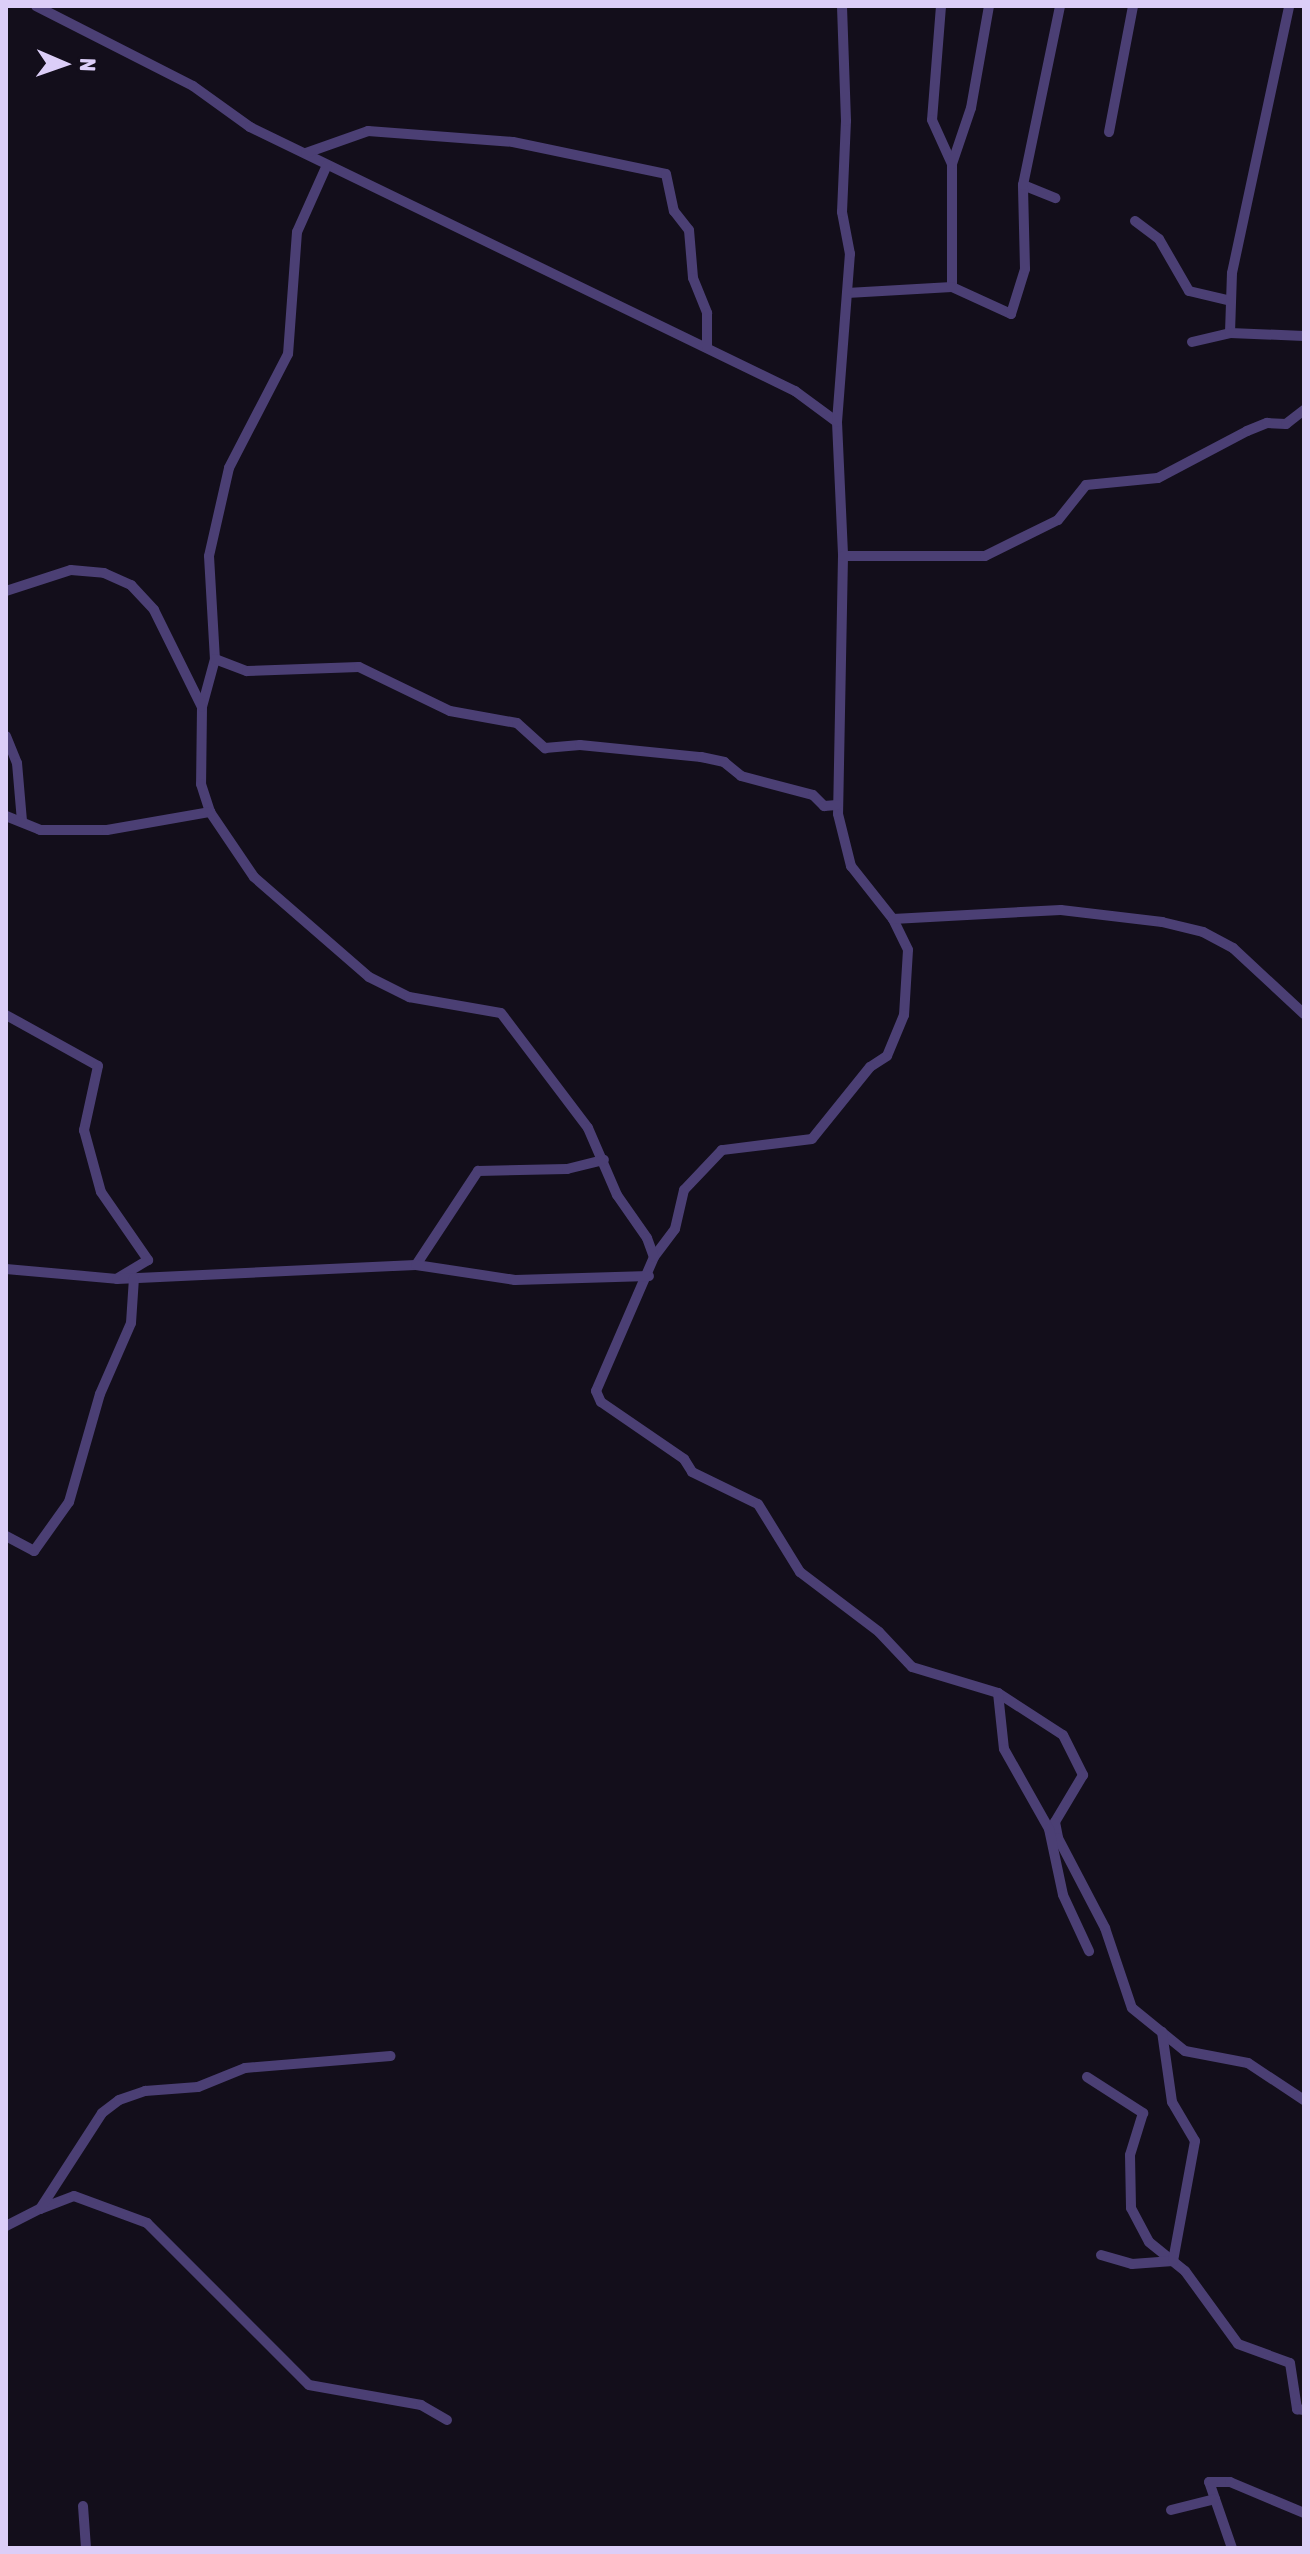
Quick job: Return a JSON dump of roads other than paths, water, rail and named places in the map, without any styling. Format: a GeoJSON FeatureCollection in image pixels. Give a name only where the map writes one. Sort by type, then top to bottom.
{"type":"FeatureCollection","features":[{"type":"Feature","properties":{"kind":"street"},"geometry":{"type":"LineString","coordinates":[[36,6],[193,86],[241,122],[795,391],[837,422]]}},
{"type":"Feature","properties":{"kind":"street"},"geometry":{"type":"LineString","coordinates":[[842,6],[846,121],[842,212],[850,254],[837,422],[843,556],[837,805],[851,866],[893,919],[908,950],[910,983],[900,1029],[887,1056],[870,1067],[812,1139],[722,1150],[684,1190],[675,1229],[654,1257],[649,1276],[596,1391],[601,1402],[684,1459],[692,1472],[758,1504],[800,1572],[879,1632],[912,1667],[998,1693],[1063,1735],[1078,1759],[1083,1775],[1055,1822],[1058,1838],[1105,1928],[1132,2008],[1185,2051],[1248,2063],[1304,2100]]}},
{"type":"Feature","properties":{"kind":"street"},"geometry":{"type":"LineString","coordinates":[[941,6],[932,120],[952,164]]}},
{"type":"Feature","properties":{"kind":"street"},"geometry":{"type":"LineString","coordinates":[[952,287],[952,164],[971,108],[989,6]]}},
{"type":"Feature","properties":{"kind":"street"},"geometry":{"type":"LineString","coordinates":[[847,293],[952,287],[1011,314],[1025,269],[1023,185],[1060,6]]}},
{"type":"Feature","properties":{"kind":"street"},"geometry":{"type":"LineString","coordinates":[[1109,132],[1133,6]]}},
{"type":"Feature","properties":{"kind":"street"},"geometry":{"type":"LineString","coordinates":[[1230,333],[1234,260],[1289,6]]}},
{"type":"Feature","properties":{"kind":"street"},"geometry":{"type":"LineString","coordinates":[[306,153],[368,131],[513,142],[666,174],[674,211],[689,230],[693,278],[707,313],[707,347]]}},
{"type":"Feature","properties":{"kind":"street"},"geometry":{"type":"LineString","coordinates":[[327,165],[297,232],[288,354],[225,477],[207,569],[215,659],[202,707],[201,784],[210,812],[254,877],[376,981],[409,997],[501,1013],[569,1100],[604,1160],[617,1195],[647,1238],[654,1257]]}},
{"type":"Feature","properties":{"kind":"street"},"geometry":{"type":"LineString","coordinates":[[1023,185],[1055,198]]}},
{"type":"Feature","properties":{"kind":"street"},"geometry":{"type":"LineString","coordinates":[[1135,221],[1159,239],[1189,291],[1231,301]]}},
{"type":"Feature","properties":{"kind":"street"},"geometry":{"type":"LineString","coordinates":[[1192,342],[1230,333],[1304,336]]}},
{"type":"Feature","properties":{"kind":"street"},"geometry":{"type":"LineString","coordinates":[[843,556],[985,556],[1058,520],[1086,485],[1158,478],[1247,431],[1267,423],[1286,424],[1304,410]]}},
{"type":"Feature","properties":{"kind":"street"},"geometry":{"type":"LineString","coordinates":[[6,591],[71,570],[104,573],[131,585],[154,610],[202,707]]}},
{"type":"Feature","properties":{"kind":"street"},"geometry":{"type":"LineString","coordinates":[[215,659],[247,671],[359,667],[450,711],[517,723],[545,748],[580,745],[701,757],[724,762],[741,776],[813,795],[824,806],[837,805]]}},
{"type":"Feature","properties":{"kind":"street"},"geometry":{"type":"LineString","coordinates":[[6,736],[17,763],[22,821]]}},
{"type":"Feature","properties":{"kind":"street"},"geometry":{"type":"LineString","coordinates":[[6,816],[40,830],[107,830],[210,812]]}},
{"type":"Feature","properties":{"kind":"street"},"geometry":{"type":"LineString","coordinates":[[893,919],[1061,910],[1162,922],[1226,943],[1304,1014]]}},
{"type":"Feature","properties":{"kind":"street"},"geometry":{"type":"LineString","coordinates":[[6,1015],[98,1066],[84,1130],[87,1142],[101,1192],[148,1260],[117,1279]]}},
{"type":"Feature","properties":{"kind":"street"},"geometry":{"type":"LineString","coordinates":[[416,1265],[478,1171],[567,1169],[604,1160]]}},
{"type":"Feature","properties":{"kind":"street"},"geometry":{"type":"LineString","coordinates":[[6,1269],[117,1279],[416,1265],[515,1280],[649,1276]]}},
{"type":"Feature","properties":{"kind":"street"},"geometry":{"type":"LineString","coordinates":[[6,1536],[34,1551],[69,1502],[100,1394],[131,1323],[134,1278]]}},
{"type":"Feature","properties":{"kind":"street"},"geometry":{"type":"LineString","coordinates":[[998,1693],[1004,1749],[1049,1829],[1063,1895],[1089,1951]]}},
{"type":"Feature","properties":{"kind":"street"},"geometry":{"type":"LineString","coordinates":[[1162,2032],[1172,2102],[1195,2141],[1173,2261]]}},
{"type":"Feature","properties":{"kind":"street"},"geometry":{"type":"LineString","coordinates":[[40,2209],[102,2113],[119,2100],[145,2091],[198,2087],[245,2068],[391,2056]]}},
{"type":"Feature","properties":{"kind":"street"},"geometry":{"type":"LineString","coordinates":[[1087,2077],[1143,2113],[1130,2155],[1131,2208],[1149,2242],[1173,2261],[1238,2344],[1290,2363],[1297,2409],[1304,2410]]}},
{"type":"Feature","properties":{"kind":"street"},"geometry":{"type":"LineString","coordinates":[[6,2226],[74,2196],[147,2223],[309,2385],[421,2405],[447,2420]]}},
{"type":"Feature","properties":{"kind":"street"},"geometry":{"type":"LineString","coordinates":[[1101,2255],[1132,2264],[1173,2261]]}},
{"type":"Feature","properties":{"kind":"street"},"geometry":{"type":"LineString","coordinates":[[1232,2548],[1209,2482],[1230,2482],[1304,2513]]}},
{"type":"Feature","properties":{"kind":"street"},"geometry":{"type":"LineString","coordinates":[[1171,2510],[1215,2499]]}},
{"type":"Feature","properties":{"kind":"street"},"geometry":{"type":"LineString","coordinates":[[83,2506],[86,2548]]}}]}
